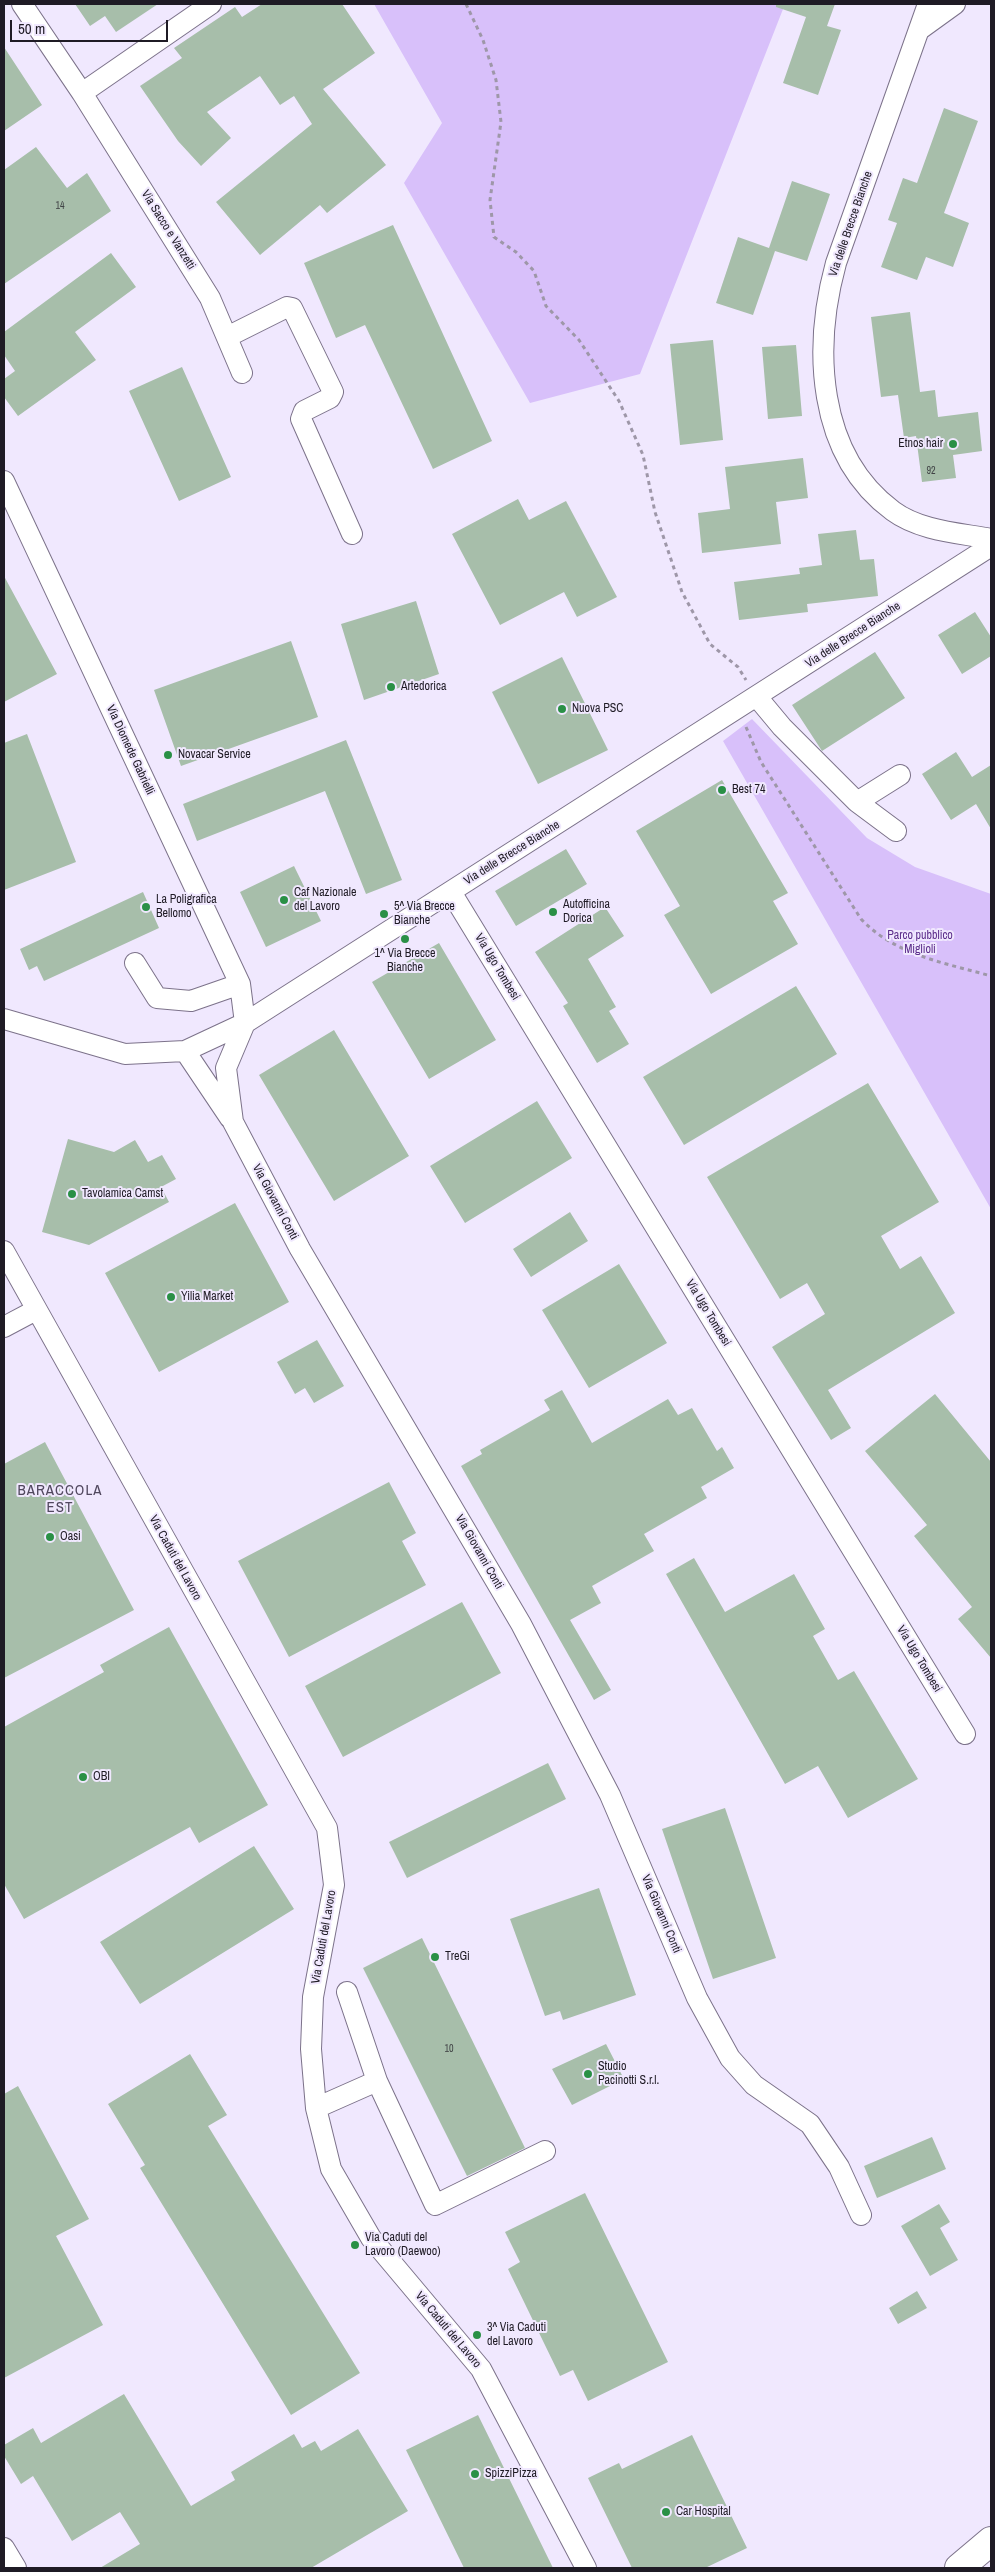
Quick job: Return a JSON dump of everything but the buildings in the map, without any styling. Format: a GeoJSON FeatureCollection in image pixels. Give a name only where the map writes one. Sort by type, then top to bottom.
{"type":"FeatureCollection","features":[{"type":"Feature","properties":{"kind":"highway"},"geometry":{"type":"LineString","coordinates":[[959,2568],[991,2541]]}},
{"type":"Feature","properties":{"kind":"street","name":"Via Sacco e Vanzetti"},"geometry":{"type":"LineString","coordinates":[[22,4],[82,93],[210,298],[242,373]]}},
{"type":"Feature","properties":{"kind":"street"},"geometry":{"type":"LineString","coordinates":[[82,93],[211,4]]}},
{"type":"Feature","properties":{"kind":"street","name":"Via delle Brecce Bianche"},"geometry":{"type":"LineString","coordinates":[[928,4],[836,263],[826,298],[822,338],[828,404],[836,436],[858,477],[893,512],[927,527],[991,539]]}},
{"type":"Feature","properties":{"kind":"street"},"geometry":{"type":"LineString","coordinates":[[919,30],[955,4]]}},
{"type":"Feature","properties":{"kind":"street"},"geometry":{"type":"LineString","coordinates":[[227,337],[287,306],[292,308],[333,392],[330,398],[304,411],[301,419],[352,534]]}},
{"type":"Feature","properties":{"kind":"street","name":"Via Diomede Gabrielli"},"geometry":{"type":"LineString","coordinates":[[4,480],[240,984],[245,1023]]}},
{"type":"Feature","properties":{"kind":"street","name":"Via delle Brecce Bianche"},"geometry":{"type":"LineString","coordinates":[[4,1019],[125,1054],[185,1051],[245,1023],[991,546]]}},
{"type":"Feature","properties":{"kind":"street"},"geometry":{"type":"LineString","coordinates":[[757,697],[782,727],[857,802],[896,831]]}},
{"type":"Feature","properties":{"kind":"street"},"geometry":{"type":"LineString","coordinates":[[857,802],[900,775]]}},
{"type":"Feature","properties":{"kind":"street","name":"Via Ugo Tombesi"},"geometry":{"type":"LineString","coordinates":[[451,892],[965,1734]]}},
{"type":"Feature","properties":{"kind":"street"},"geometry":{"type":"LineString","coordinates":[[135,963],[157,998],[191,1002],[240,984]]}},
{"type":"Feature","properties":{"kind":"street","name":"Via Giovanni Conti"},"geometry":{"type":"LineString","coordinates":[[233,1122],[226,1068],[245,1023]]}},
{"type":"Feature","properties":{"kind":"street","name":"Via Giovanni Conti"},"geometry":{"type":"LineString","coordinates":[[185,1051],[233,1122],[300,1249],[521,1624],[610,1795],[697,1998],[730,2058],[754,2085],[810,2124],[839,2167],[861,2215]]}},
{"type":"Feature","properties":{"kind":"street","name":"Via Caduti del Lavoro"},"geometry":{"type":"LineString","coordinates":[[4,1251],[327,1828],[334,1885],[313,1997],[311,2049],[316,2108],[331,2169],[371,2238],[482,2369],[586,2568]]}},
{"type":"Feature","properties":{"kind":"street"},"geometry":{"type":"LineString","coordinates":[[4,1327],[36,1310]]}},
{"type":"Feature","properties":{"kind":"street"},"geometry":{"type":"LineString","coordinates":[[347,1992],[377,2081],[436,2205],[545,2152]]}},
{"type":"Feature","properties":{"kind":"street"},"geometry":{"type":"LineString","coordinates":[[316,2108],[377,2081]]}},
{"type":"Feature","properties":{"kind":"street"},"geometry":{"type":"LineString","coordinates":[[4,2548],[16,2568]]}},
{"type":"Feature","properties":{"kind":"path"},"geometry":{"type":"LineString","coordinates":[[466,4],[483,40],[496,80],[501,122],[490,200],[494,237],[516,252],[534,271],[546,306],[579,340],[619,401],[643,455],[655,512],[682,592],[710,644],[738,667]]}},
{"type":"Feature","properties":{"kind":"path"},"geometry":{"type":"LineString","coordinates":[[739,708],[761,762],[861,919],[876,934],[897,947],[927,959],[991,976]]}},
{"type":"Feature","properties":{"kind":"green space"},"geometry":{"type":"Polygon","coordinates":[[[374,4],[785,4],[640,374],[530,403],[404,183],[442,123],[374,4]]]}},
{"type":"Feature","properties":{"kind":"green space","name":"Parco pubblico Miglioli"},"geometry":{"type":"Polygon","coordinates":[[[752,719],[867,838],[915,867],[991,894],[991,1209],[723,741],[752,719]]]}},
{"type":"Feature","properties":{"kind":"place","name":"Etnos hair"},"geometry":{"type":"Point","coordinates":[953,444]}},
{"type":"Feature","properties":{"kind":"place","name":"Artedorica"},"geometry":{"type":"Point","coordinates":[391,687]}},
{"type":"Feature","properties":{"kind":"place","name":"Nuova PSC"},"geometry":{"type":"Point","coordinates":[562,709]}},
{"type":"Feature","properties":{"kind":"place","name":"Novacar Service"},"geometry":{"type":"Point","coordinates":[168,755]}},
{"type":"Feature","properties":{"kind":"place","name":"Best 74"},"geometry":{"type":"Point","coordinates":[722,790]}},
{"type":"Feature","properties":{"kind":"place","name":"Caf Nazionale del Lavoro"},"geometry":{"type":"Point","coordinates":[284,900]}},
{"type":"Feature","properties":{"kind":"place","name":"La Poligrafica Bellomo"},"geometry":{"type":"Point","coordinates":[146,907]}},
{"type":"Feature","properties":{"kind":"place","name":"Autofficina Dorica"},"geometry":{"type":"Point","coordinates":[553,912]}},
{"type":"Feature","properties":{"kind":"place","name":"5^ Via Brecce Bianche"},"geometry":{"type":"Point","coordinates":[384,914]}},
{"type":"Feature","properties":{"kind":"place","name":"1^ Via Brecce Bianche"},"geometry":{"type":"Point","coordinates":[405,939]}},
{"type":"Feature","properties":{"kind":"place","name":"Tavolamica Camst"},"geometry":{"type":"Point","coordinates":[72,1194]}},
{"type":"Feature","properties":{"kind":"place","name":"Yilia Market"},"geometry":{"type":"Point","coordinates":[171,1297]}},
{"type":"Feature","properties":{"kind":"place","name":"Oasi"},"geometry":{"type":"Point","coordinates":[50,1537]}},
{"type":"Feature","properties":{"kind":"place","name":"OBI"},"geometry":{"type":"Point","coordinates":[83,1777]}},
{"type":"Feature","properties":{"kind":"place","name":"TreGi"},"geometry":{"type":"Point","coordinates":[435,1957]}},
{"type":"Feature","properties":{"kind":"place","name":"Studio Pacinotti S.r.l."},"geometry":{"type":"Point","coordinates":[588,2074]}},
{"type":"Feature","properties":{"kind":"place","name":"Via Caduti del Lavoro (Daewoo)"},"geometry":{"type":"Point","coordinates":[355,2245]}},
{"type":"Feature","properties":{"kind":"place","name":"3^ Via Caduti del Lavoro"},"geometry":{"type":"Point","coordinates":[477,2335]}},
{"type":"Feature","properties":{"kind":"place","name":"SpizziPizza"},"geometry":{"type":"Point","coordinates":[475,2474]}},
{"type":"Feature","properties":{"kind":"place","name":"Car Hospital"},"geometry":{"type":"Point","coordinates":[666,2512]}},
{"type":"Feature","properties":{"kind":"district","name":"BARACCOLA EST"},"geometry":{"type":"Point","coordinates":[60,1500]}}]}
